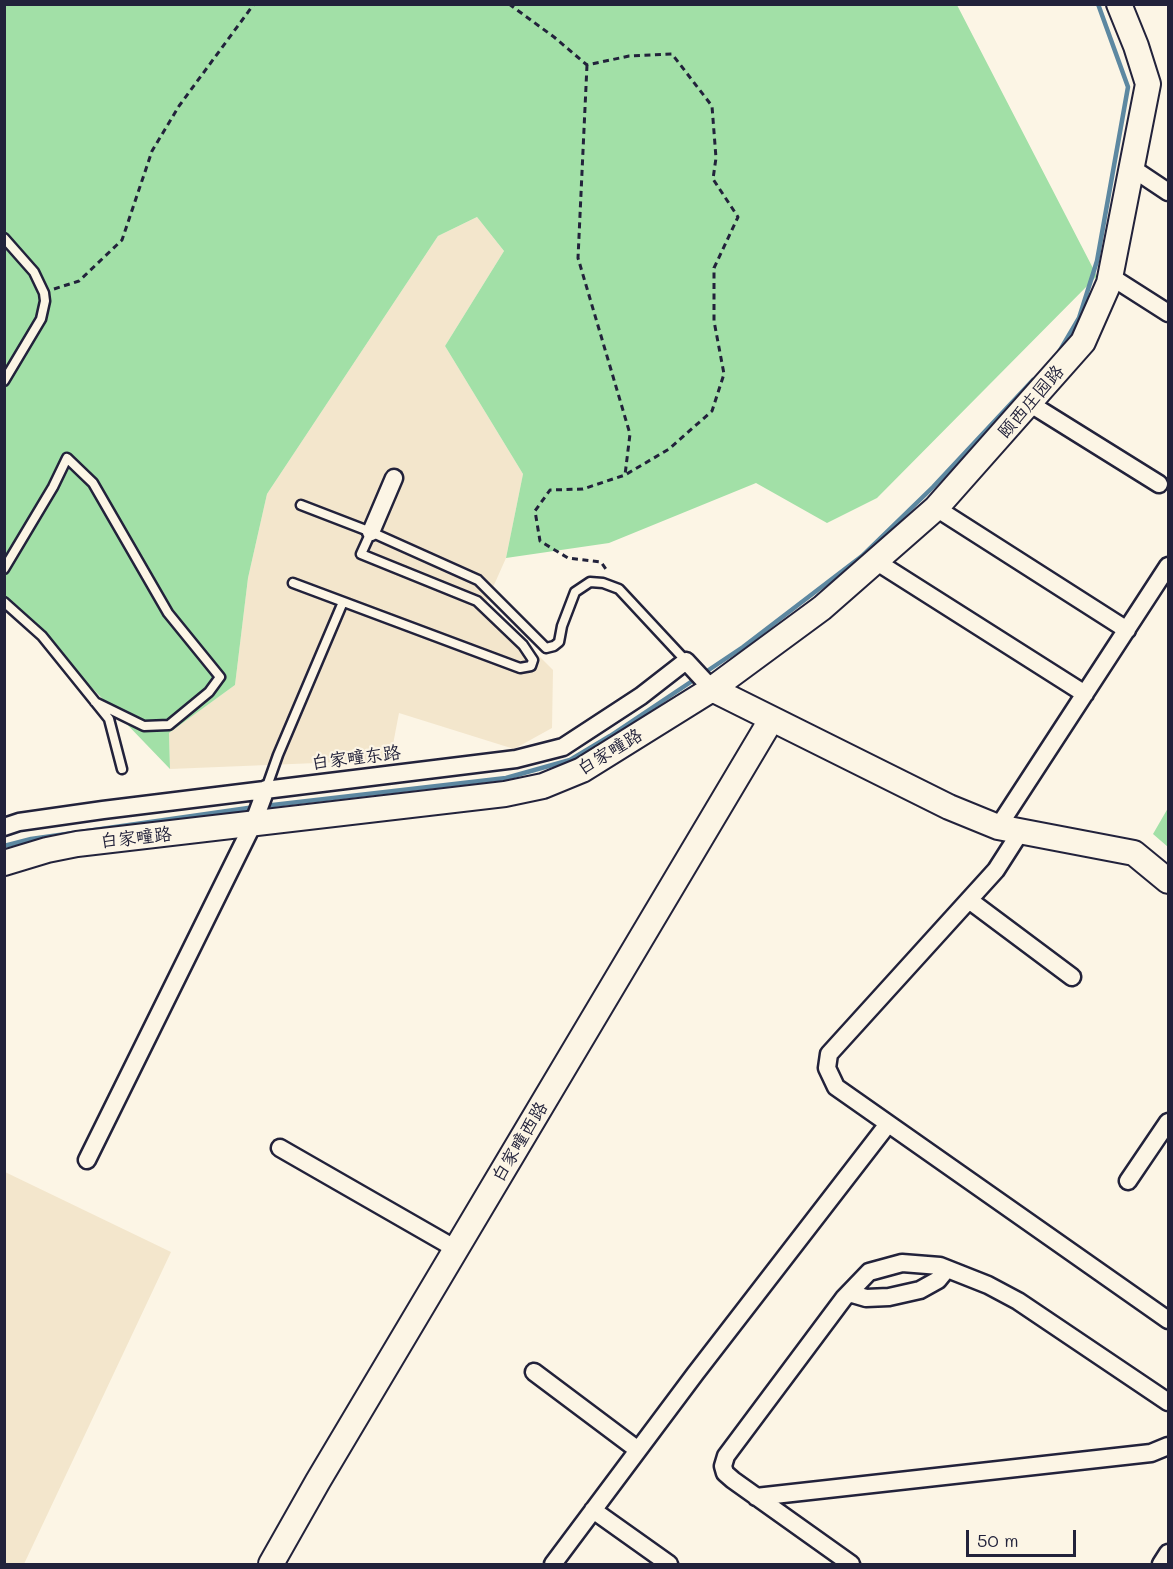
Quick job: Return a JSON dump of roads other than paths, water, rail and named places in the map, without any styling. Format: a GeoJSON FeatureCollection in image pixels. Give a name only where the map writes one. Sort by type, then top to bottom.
{"type":"FeatureCollection","features":[{"type":"Feature","properties":{"kind":"street","name":"颐西庄园路"},"geometry":{"type":"LineString","coordinates":[[699,676],[822,608],[877,562],[936,508],[1083,342],[1109,284],[1148,84],[1136,46],[1119,5]]}},
{"type":"Feature","properties":{"kind":"street"},"geometry":{"type":"LineString","coordinates":[[1132,168],[1168,192]]}},
{"type":"Feature","properties":{"kind":"street"},"geometry":{"type":"LineString","coordinates":[[1110,276],[1168,313]]}},
{"type":"Feature","properties":{"kind":"street"},"geometry":{"type":"LineString","coordinates":[[1029,404],[1158,484]]}},
{"type":"Feature","properties":{"kind":"street"},"geometry":{"type":"LineString","coordinates":[[371,532],[394,478]]}},
{"type":"Feature","properties":{"kind":"street"},"geometry":{"type":"LineString","coordinates":[[936,508],[1127,630]]}},
{"type":"Feature","properties":{"kind":"street"},"geometry":{"type":"LineString","coordinates":[[877,562],[1085,694]]}},
{"type":"Feature","properties":{"kind":"street"},"geometry":{"type":"LineString","coordinates":[[1168,566],[1085,694],[1009,829],[996,870],[829,1054],[827,1068],[836,1087],[1168,1320]]}},
{"type":"Feature","properties":{"kind":"street"},"geometry":{"type":"LineString","coordinates":[[699,676],[771,720],[949,807],[1009,829],[1134,853],[1168,881]]}},
{"type":"Feature","properties":{"kind":"street","name":"白家疃路"},"geometry":{"type":"LineString","coordinates":[[4,863],[47,850],[260,806],[505,794],[543,786],[582,770],[699,676]]}},
{"type":"Feature","properties":{"kind":"street","name":"白家疃东路"},"geometry":{"type":"LineString","coordinates":[[4,826],[82,813],[260,806],[516,759],[563,747],[641,696],[699,676]]}},
{"type":"Feature","properties":{"kind":"street","name":"白家疃西路"},"geometry":{"type":"LineString","coordinates":[[271,1564],[771,720]]}},
{"type":"Feature","properties":{"kind":"street"},"geometry":{"type":"LineString","coordinates":[[87,1160],[260,806]]}},
{"type":"Feature","properties":{"kind":"street"},"geometry":{"type":"LineString","coordinates":[[969,900],[1072,977]]}},
{"type":"Feature","properties":{"kind":"street"},"geometry":{"type":"LineString","coordinates":[[1128,1181],[1168,1122]]}},
{"type":"Feature","properties":{"kind":"street"},"geometry":{"type":"LineString","coordinates":[[553,1564],[888,1124]]}},
{"type":"Feature","properties":{"kind":"street"},"geometry":{"type":"LineString","coordinates":[[280,1148],[456,1250]]}},
{"type":"Feature","properties":{"kind":"street"},"geometry":{"type":"LineString","coordinates":[[851,1564],[756,1497],[725,1473],[723,1466],[726,1456],[849,1293],[869,1272],[902,1263],[940,1266],[988,1285],[1018,1301],[1168,1402]]}},
{"type":"Feature","properties":{"kind":"street"},"geometry":{"type":"LineString","coordinates":[[849,1293],[866,1298],[889,1297],[920,1290],[938,1280],[947,1269]]}},
{"type":"Feature","properties":{"kind":"street"},"geometry":{"type":"LineString","coordinates":[[534,1372],[638,1450]]}},
{"type":"Feature","properties":{"kind":"street"},"geometry":{"type":"LineString","coordinates":[[756,1497],[1151,1453],[1168,1446]]}},
{"type":"Feature","properties":{"kind":"street"},"geometry":{"type":"LineString","coordinates":[[593,1510],[669,1564]]}},
{"type":"Feature","properties":{"kind":"street"},"geometry":{"type":"LineString","coordinates":[[1161,1564],[1168,1553]]}},
{"type":"Feature","properties":{"kind":"lane"},"geometry":{"type":"LineString","coordinates":[[4,238],[34,272],[44,293],[45,301],[41,319],[4,381]]}},
{"type":"Feature","properties":{"kind":"lane"},"geometry":{"type":"LineString","coordinates":[[4,569],[53,487],[67,458],[93,483],[168,613],[220,677],[209,692],[169,724],[144,726],[95,702]]}},
{"type":"Feature","properties":{"kind":"lane"},"geometry":{"type":"LineString","coordinates":[[301,505],[371,532],[478,579],[546,648],[559,642],[562,626],[575,592],[590,582],[619,589],[699,676]]}},
{"type":"Feature","properties":{"kind":"lane"},"geometry":{"type":"LineString","coordinates":[[293,583],[520,668],[531,666],[534,660],[523,645],[477,601],[361,555],[371,532]]}},
{"type":"Feature","properties":{"kind":"lane"},"geometry":{"type":"LineString","coordinates":[[4,602],[42,636],[109,719],[122,769]]}},
{"type":"Feature","properties":{"kind":"lane"},"geometry":{"type":"LineString","coordinates":[[260,806],[278,754],[343,602]]}},
{"type":"Feature","properties":{"kind":"waterway"},"geometry":{"type":"LineString","coordinates":[[1059,352],[1079,318],[1097,261],[1128,87],[1098,4]]}},
{"type":"Feature","properties":{"kind":"waterway"},"geometry":{"type":"LineString","coordinates":[[264,806],[506,778],[570,760],[743,647],[862,556],[933,487],[1033,380]]}},
{"type":"Feature","properties":{"kind":"waterway"},"geometry":{"type":"LineString","coordinates":[[4,846],[31,839],[255,807]]}}]}
